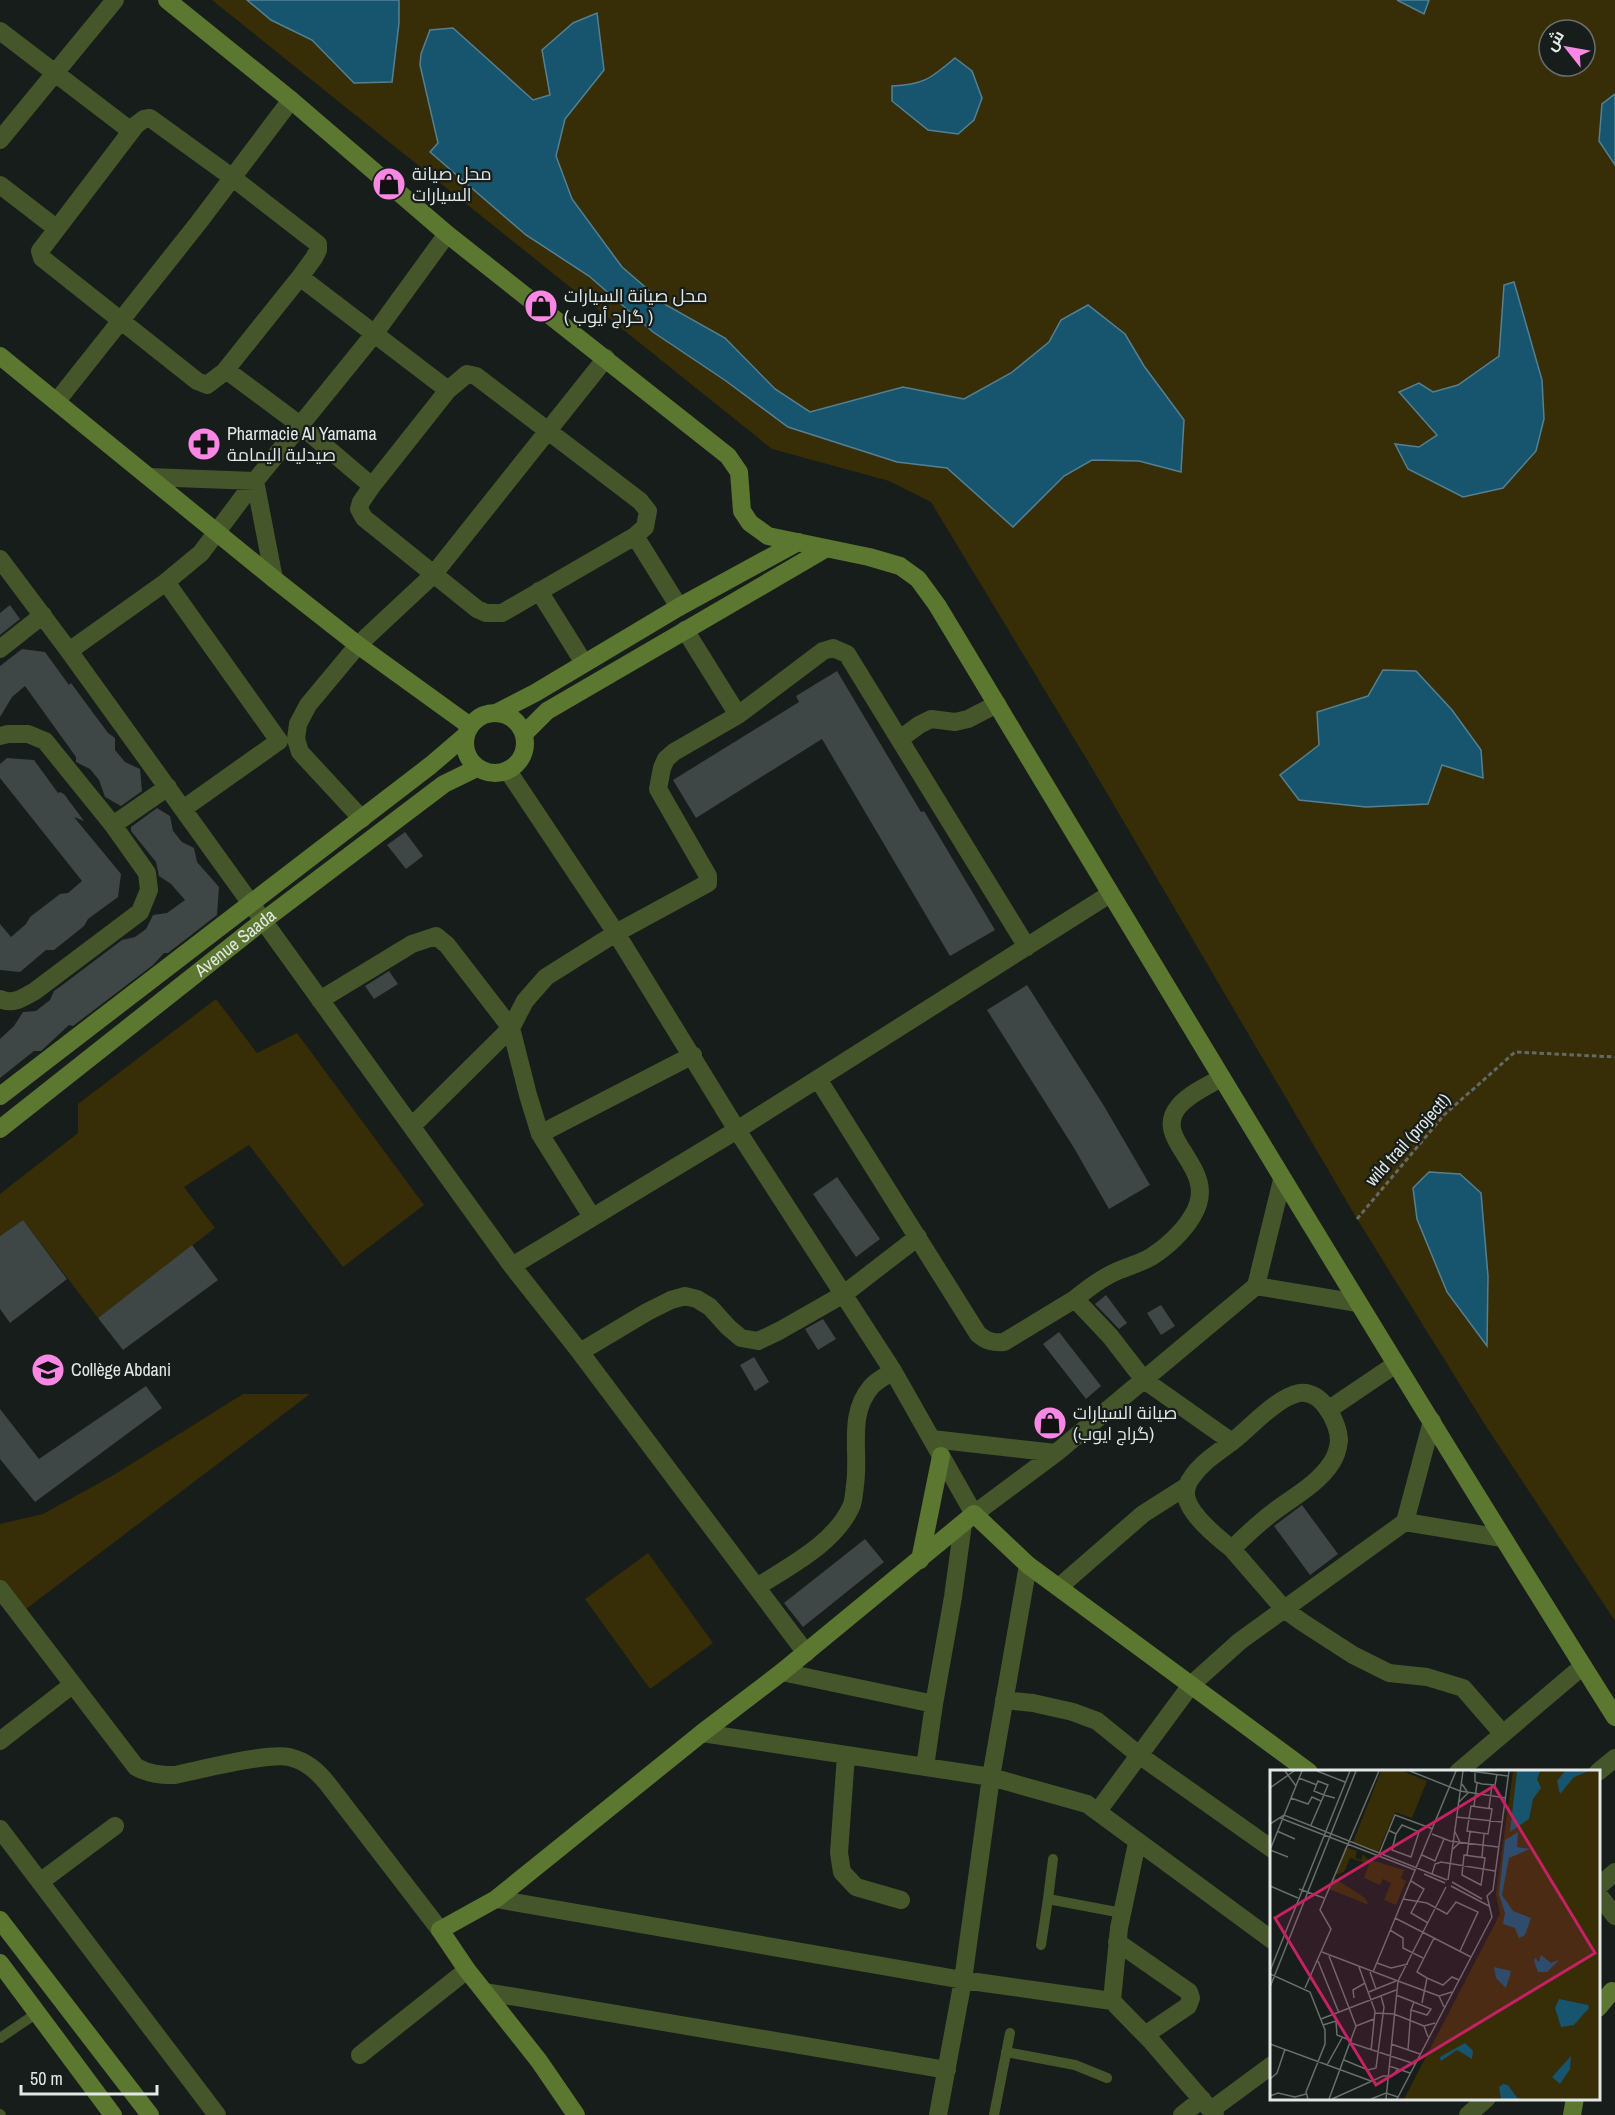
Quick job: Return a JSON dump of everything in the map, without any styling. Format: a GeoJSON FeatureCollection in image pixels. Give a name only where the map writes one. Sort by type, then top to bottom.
{"type":"FeatureCollection","features":[{"type":"Feature","properties":{"kind":"street"},"geometry":{"type":"LineString","coordinates":[[0,140],[115,0]]}},
{"type":"Feature","properties":{"kind":"street"},"geometry":{"type":"LineString","coordinates":[[167,0],[291,100],[447,234],[728,456],[739,472],[742,511],[750,523],[768,536],[870,557],[900,566],[918,579],[937,605],[997,704],[1282,1180],[1615,1717]]}},
{"type":"Feature","properties":{"kind":"street"},"geometry":{"type":"LineString","coordinates":[[0,31],[131,131]]}},
{"type":"Feature","properties":{"kind":"street"},"geometry":{"type":"LineString","coordinates":[[57,401],[233,178],[291,100]]}},
{"type":"Feature","properties":{"kind":"street"},"geometry":{"type":"LineString","coordinates":[[150,118],[233,178],[318,244],[314,258],[300,277],[226,370],[207,385],[197,381],[120,322],[42,258],[40,251],[56,228],[131,131],[144,119],[150,118]]}},
{"type":"Feature","properties":{"kind":"street"},"geometry":{"type":"LineString","coordinates":[[0,185],[56,228]]}},
{"type":"Feature","properties":{"kind":"street"},"geometry":{"type":"LineString","coordinates":[[69,651],[166,582],[201,553],[255,481],[375,333],[447,234]]}},
{"type":"Feature","properties":{"kind":"street"},"geometry":{"type":"LineString","coordinates":[[300,277],[448,390]]}},
{"type":"Feature","properties":{"kind":"street"},"geometry":{"type":"LineString","coordinates":[[0,356],[274,579],[468,731]]}},
{"type":"Feature","properties":{"kind":"street"},"geometry":{"type":"LineString","coordinates":[[183,809],[288,740],[308,705],[358,645],[433,575],[606,358]]}},
{"type":"Feature","properties":{"kind":"street"},"geometry":{"type":"LineString","coordinates":[[226,370],[300,425],[372,486]]}},
{"type":"Feature","properties":{"kind":"street"},"geometry":{"type":"LineString","coordinates":[[467,374],[476,375],[640,501],[648,511],[645,527],[635,536],[502,613],[486,613],[477,609],[364,518],[359,509],[372,486],[448,390],[467,374]]}},
{"type":"Feature","properties":{"kind":"street"},"geometry":{"type":"LineString","coordinates":[[148,477],[255,481]]}},
{"type":"Feature","properties":{"kind":"street"},"geometry":{"type":"LineString","coordinates":[[255,481],[274,579]]}},
{"type":"Feature","properties":{"kind":"street"},"geometry":{"type":"LineString","coordinates":[[635,536],[679,607]]}},
{"type":"Feature","properties":{"kind":"street"},"geometry":{"type":"LineString","coordinates":[[498,712],[515,719],[525,733],[526,745],[517,765],[498,774],[487,773],[477,768],[466,753],[468,731],[477,718],[487,713],[498,712],[535,693],[679,607],[798,542]]}},
{"type":"Feature","properties":{"kind":"street"},"geometry":{"type":"LineString","coordinates":[[525,733],[547,711],[591,684],[825,549]]}},
{"type":"Feature","properties":{"kind":"street"},"geometry":{"type":"LineString","coordinates":[[0,559],[43,615],[512,1266],[580,1352],[806,1653]]}},
{"type":"Feature","properties":{"kind":"street"},"geometry":{"type":"LineString","coordinates":[[166,582],[288,740],[362,819]]}},
{"type":"Feature","properties":{"kind":"street"},"geometry":{"type":"LineString","coordinates":[[539,591],[585,663]]}},
{"type":"Feature","properties":{"kind":"street"},"geometry":{"type":"LineString","coordinates":[[0,649],[43,615]]}},
{"type":"Feature","properties":{"kind":"street"},"geometry":{"type":"LineString","coordinates":[[685,630],[738,715]]}},
{"type":"Feature","properties":{"kind":"street"},"geometry":{"type":"LineString","coordinates":[[412,1126],[511,1028],[525,1001],[546,977],[616,933],[708,884],[708,876],[658,789],[659,776],[666,759],[674,752],[738,715],[823,651],[833,648],[848,654],[1027,947]]}},
{"type":"Feature","properties":{"kind":"street"},"geometry":{"type":"LineString","coordinates":[[900,739],[931,719],[961,721],[997,704]]}},
{"type":"Feature","properties":{"kind":"street","name":"Avenue Saada"},"geometry":{"type":"LineString","coordinates":[[0,1096],[362,819],[468,731]]}},
{"type":"Feature","properties":{"kind":"street"},"geometry":{"type":"LineString","coordinates":[[0,736],[28,734],[45,741],[113,825],[147,873],[149,890],[140,912],[35,992],[18,1001],[0,999]]}},
{"type":"Feature","properties":{"kind":"street","name":"Avenue Saada"},"geometry":{"type":"LineString","coordinates":[[1,1126],[263,921],[444,784],[477,768]]}},
{"type":"Feature","properties":{"kind":"street"},"geometry":{"type":"LineString","coordinates":[[508,771],[616,933],[737,1130],[893,1371],[941,1456],[969,1519],[1306,1770]]}},
{"type":"Feature","properties":{"kind":"street"},"geometry":{"type":"LineString","coordinates":[[113,825],[168,788]]}},
{"type":"Feature","properties":{"kind":"street"},"geometry":{"type":"LineString","coordinates":[[512,1266],[737,1130],[1110,894]]}},
{"type":"Feature","properties":{"kind":"street"},"geometry":{"type":"LineString","coordinates":[[320,1000],[412,944],[435,936],[447,945],[511,1028],[540,1134],[592,1217]]}},
{"type":"Feature","properties":{"kind":"street"},"geometry":{"type":"LineString","coordinates":[[540,1134],[693,1055]]}},
{"type":"Feature","properties":{"kind":"street"},"geometry":{"type":"LineString","coordinates":[[818,1079],[978,1334],[994,1343],[1004,1342],[1075,1299],[1093,1284],[1150,1257],[1186,1226],[1195,1213],[1200,1191],[1196,1172],[1171,1129],[1172,1118],[1179,1106],[1191,1096],[1221,1078]]}},
{"type":"Feature","properties":{"kind":"street"},"geometry":{"type":"LineString","coordinates":[[440,1930],[496,1899],[702,1733],[806,1653],[969,1519],[1056,1453],[1256,1286],[1282,1180]]}},
{"type":"Feature","properties":{"kind":"street"},"geometry":{"type":"LineString","coordinates":[[580,1352],[647,1312],[685,1296],[697,1299],[710,1307],[741,1338],[758,1341],[844,1294],[918,1237]]}},
{"type":"Feature","properties":{"kind":"street"},"geometry":{"type":"LineString","coordinates":[[1256,1286],[1358,1303]]}},
{"type":"Feature","properties":{"kind":"street"},"geometry":{"type":"LineString","coordinates":[[1075,1299],[1110,1336],[1144,1380],[1232,1442]]}},
{"type":"Feature","properties":{"kind":"street"},"geometry":{"type":"LineString","coordinates":[[1328,1410],[1396,1364]]}},
{"type":"Feature","properties":{"kind":"street"},"geometry":{"type":"LineString","coordinates":[[757,1587],[814,1549],[837,1528],[851,1506],[857,1472],[856,1423],[859,1404],[872,1386],[893,1371]]}},
{"type":"Feature","properties":{"kind":"street"},"geometry":{"type":"LineString","coordinates":[[1232,1549],[1256,1526],[1313,1483],[1330,1465],[1337,1452],[1339,1440],[1337,1428],[1328,1410],[1312,1395],[1302,1393],[1290,1396],[1204,1464],[1192,1476],[1187,1486],[1186,1497],[1189,1505],[1212,1533],[1232,1549],[1284,1609],[1353,1655],[1389,1673],[1427,1677],[1463,1688],[1503,1734]]}},
{"type":"Feature","properties":{"kind":"street"},"geometry":{"type":"LineString","coordinates":[[1098,1811],[1191,1685],[1240,1641],[1405,1522],[1432,1421]]}},
{"type":"Feature","properties":{"kind":"street"},"geometry":{"type":"LineString","coordinates":[[932,1439],[1056,1453]]}},
{"type":"Feature","properties":{"kind":"street"},"geometry":{"type":"LineString","coordinates":[[920,1560],[941,1456]]}},
{"type":"Feature","properties":{"kind":"street"},"geometry":{"type":"LineString","coordinates":[[1059,1587],[1143,1514],[1187,1486]]}},
{"type":"Feature","properties":{"kind":"street"},"geometry":{"type":"LineString","coordinates":[[925,1767],[934,1704],[969,1519]]}},
{"type":"Feature","properties":{"kind":"street"},"geometry":{"type":"LineString","coordinates":[[1405,1522],[1502,1538]]}},
{"type":"Feature","properties":{"kind":"street"},"geometry":{"type":"LineString","coordinates":[[938,2115],[963,1980],[991,1777],[1028,1565]]}},
{"type":"Feature","properties":{"kind":"street"},"geometry":{"type":"LineString","coordinates":[[0,1589],[136,1767],[158,1775],[175,1774],[277,1755],[303,1762],[315,1769],[539,2061],[576,2115]]}},
{"type":"Feature","properties":{"kind":"street"},"geometry":{"type":"LineString","coordinates":[[1460,1770],[1583,1666]]}},
{"type":"Feature","properties":{"kind":"street"},"geometry":{"type":"LineString","coordinates":[[782,1672],[934,1704]]}},
{"type":"Feature","properties":{"kind":"street"},"geometry":{"type":"LineString","coordinates":[[0,1741],[72,1685]]}},
{"type":"Feature","properties":{"kind":"street"},"geometry":{"type":"LineString","coordinates":[[1004,1700],[1033,1703],[1073,1712],[1097,1721],[1139,1755],[1270,1848]]}},
{"type":"Feature","properties":{"kind":"street"},"geometry":{"type":"LineString","coordinates":[[702,1733],[991,1777],[1087,1804],[1270,1939]]}},
{"type":"Feature","properties":{"kind":"street"},"geometry":{"type":"LineString","coordinates":[[846,1755],[839,1853],[842,1872],[856,1887],[901,1900]]}},
{"type":"Feature","properties":{"kind":"street"},"geometry":{"type":"LineString","coordinates":[[1600,1770],[1615,1758]]}},
{"type":"Feature","properties":{"kind":"street"},"geometry":{"type":"LineString","coordinates":[[40,1882],[115,1826]]}},
{"type":"Feature","properties":{"kind":"street"},"geometry":{"type":"LineString","coordinates":[[0,1829],[217,2115]]}},
{"type":"Feature","properties":{"kind":"street"},"geometry":{"type":"LineString","coordinates":[[1112,2001],[1117,1942],[1137,1843]]}},
{"type":"Feature","properties":{"kind":"street"},"geometry":{"type":"LineString","coordinates":[[1600,1886],[1615,1872]]}},
{"type":"Feature","properties":{"kind":"street"},"geometry":{"type":"LineString","coordinates":[[1600,1895],[1615,1916]]}},
{"type":"Feature","properties":{"kind":"street"},"geometry":{"type":"LineString","coordinates":[[496,1899],[963,1980],[1112,2001],[1209,2108]]}},
{"type":"Feature","properties":{"kind":"street"},"geometry":{"type":"LineString","coordinates":[[0,1920],[150,2115]]}},
{"type":"Feature","properties":{"kind":"street"},"geometry":{"type":"LineString","coordinates":[[1117,1942],[1190,1992],[1191,1998],[1188,2006],[1145,2035]]}},
{"type":"Feature","properties":{"kind":"street"},"geometry":{"type":"LineString","coordinates":[[0,1963],[106,2113]]}},
{"type":"Feature","properties":{"kind":"street"},"geometry":{"type":"LineString","coordinates":[[360,2055],[467,1970]]}},
{"type":"Feature","properties":{"kind":"street"},"geometry":{"type":"LineString","coordinates":[[1600,2006],[1610,1987]]}},
{"type":"Feature","properties":{"kind":"street"},"geometry":{"type":"LineString","coordinates":[[486,1992],[947,2070]]}},
{"type":"Feature","properties":{"kind":"street"},"geometry":{"type":"LineString","coordinates":[[1182,2115],[1209,2108],[1270,2065]]}},
{"type":"Feature","properties":{"kind":"street"},"geometry":{"type":"LineString","coordinates":[[1468,2115],[1485,2100]]}},
{"type":"Feature","properties":{"kind":"street"},"geometry":{"type":"LineString","coordinates":[[1572,2115],[1575,2100]]}},
{"type":"Feature","properties":{"kind":"lane"},"geometry":{"type":"LineString","coordinates":[[1041,1945],[1053,1860]]}},
{"type":"Feature","properties":{"kind":"lane"},"geometry":{"type":"LineString","coordinates":[[1048,1899],[1122,1913]]}},
{"type":"Feature","properties":{"kind":"lane"},"geometry":{"type":"LineString","coordinates":[[0,2038],[37,2013]]}},
{"type":"Feature","properties":{"kind":"lane"},"geometry":{"type":"LineString","coordinates":[[994,2115],[1010,2033]]}},
{"type":"Feature","properties":{"kind":"lane"},"geometry":{"type":"LineString","coordinates":[[1006,2052],[1075,2065],[1107,2078]]}},
{"type":"Feature","properties":{"kind":"path","name":"wild trail (project!)"},"geometry":{"type":"LineString","coordinates":[[1357,1219],[1444,1116],[1515,1052],[1615,1057]]}},
{"type":"Feature","properties":{"kind":"shaded area"},"geometry":{"type":"Polygon","coordinates":[[[212,0],[1615,0],[1615,1621],[1487,1428],[1357,1219],[1101,783],[931,502],[889,481],[772,449],[212,0]]]}},
{"type":"Feature","properties":{"kind":"shaded area"},"geometry":{"type":"Polygon","coordinates":[[[216,999],[257,1053],[297,1033],[424,1205],[343,1267],[249,1145],[184,1187],[215,1228],[98,1318],[23,1220],[0,1236],[0,1194],[78,1133],[78,1104],[216,999]]]}},
{"type":"Feature","properties":{"kind":"shaded area"},"geometry":{"type":"Polygon","coordinates":[[[243,1394],[310,1394],[22,1612],[0,1584],[0,1524],[43,1514],[112,1476],[243,1394]]]}},
{"type":"Feature","properties":{"kind":"shaded area"},"geometry":{"type":"Polygon","coordinates":[[[648,1553],[713,1643],[650,1689],[585,1599],[648,1553]]]}},
{"type":"Feature","properties":{"kind":"water"},"geometry":{"type":"Polygon","coordinates":[[[247,0],[399,0],[399,23],[392,82],[354,83],[312,40],[271,20],[247,0]]]}},
{"type":"Feature","properties":{"kind":"water"},"geometry":{"type":"Polygon","coordinates":[[[1397,0],[1429,0],[1424,14],[1397,0]]]}},
{"type":"Feature","properties":{"kind":"water"},"geometry":{"type":"Polygon","coordinates":[[[597,13],[604,70],[565,119],[556,156],[572,199],[622,267],[666,305],[725,338],[775,389],[810,412],[903,387],[964,399],[1011,373],[1049,342],[1061,320],[1088,305],[1125,334],[1144,366],[1184,420],[1181,472],[1139,461],[1092,460],[1064,476],[1013,527],[947,468],[897,462],[788,427],[726,381],[653,332],[589,276],[526,235],[430,152],[438,143],[420,65],[421,54],[430,30],[453,28],[533,100],[550,95],[542,50],[573,23],[597,13]]]}},
{"type":"Feature","properties":{"kind":"water"},"geometry":{"type":"Polygon","coordinates":[[[955,58],[972,71],[982,98],[974,120],[958,134],[928,130],[892,101],[892,86],[920,82],[940,71],[955,58]]]}},
{"type":"Feature","properties":{"kind":"water"},"geometry":{"type":"Polygon","coordinates":[[[1615,94],[1615,165],[1599,141],[1602,104],[1615,94]]]}},
{"type":"Feature","properties":{"kind":"water"},"geometry":{"type":"Polygon","coordinates":[[[1514,282],[1542,380],[1544,419],[1536,451],[1503,488],[1463,497],[1408,469],[1395,444],[1419,447],[1437,435],[1399,392],[1419,383],[1433,392],[1458,385],[1499,356],[1504,285],[1514,282]]]}},
{"type":"Feature","properties":{"kind":"water"},"geometry":{"type":"Polygon","coordinates":[[[1383,670],[1416,671],[1452,710],[1481,750],[1483,778],[1442,765],[1428,804],[1366,807],[1299,800],[1280,775],[1319,745],[1317,712],[1368,696],[1383,670]]]}},
{"type":"Feature","properties":{"kind":"water"},"geometry":{"type":"Polygon","coordinates":[[[1429,1172],[1460,1174],[1481,1193],[1488,1276],[1487,1346],[1447,1292],[1417,1219],[1413,1188],[1429,1172]]]}},
{"type":"Feature","properties":{"kind":"building"},"geometry":{"type":"Polygon","coordinates":[[[10,605],[20,619],[0,635],[0,613],[10,605]]]}},
{"type":"Feature","properties":{"kind":"building"},"geometry":{"type":"Polygon","coordinates":[[[22,649],[45,652],[108,733],[115,738],[115,750],[125,762],[140,769],[142,791],[121,806],[105,797],[99,780],[90,769],[76,762],[76,757],[25,686],[12,697],[0,717],[0,666],[22,649]]]}},
{"type":"Feature","properties":{"kind":"building"},"geometry":{"type":"Polygon","coordinates":[[[837,671],[995,930],[950,956],[822,739],[696,818],[673,780],[799,702],[796,696],[837,671]]]}},
{"type":"Feature","properties":{"kind":"building"},"geometry":{"type":"Polygon","coordinates":[[[7,758],[34,760],[58,793],[64,794],[84,821],[74,817],[121,874],[118,897],[88,919],[84,926],[54,950],[46,950],[20,972],[0,970],[0,924],[11,937],[26,924],[30,917],[60,894],[68,893],[82,881],[0,778],[0,764],[7,758]]]}},
{"type":"Feature","properties":{"kind":"building"},"geometry":{"type":"Polygon","coordinates":[[[157,808],[170,816],[173,831],[182,842],[194,848],[197,862],[219,887],[217,915],[168,953],[164,953],[153,965],[73,1026],[69,1025],[41,1051],[34,1051],[0,1078],[0,1039],[14,1026],[23,1012],[36,1011],[50,1000],[54,991],[122,940],[135,937],[146,929],[153,915],[167,913],[185,900],[171,884],[159,876],[156,862],[131,831],[131,827],[157,808]]]}},
{"type":"Feature","properties":{"kind":"building"},"geometry":{"type":"Polygon","coordinates":[[[405,832],[423,856],[406,869],[387,845],[405,832]]]}},
{"type":"Feature","properties":{"kind":"building"},"geometry":{"type":"Polygon","coordinates":[[[389,971],[398,984],[374,999],[365,986],[389,971]]]}},
{"type":"Feature","properties":{"kind":"building"},"geometry":{"type":"Polygon","coordinates":[[[1027,985],[1104,1106],[1150,1185],[1109,1209],[1074,1148],[987,1010],[1027,985]]]}},
{"type":"Feature","properties":{"kind":"building"},"geometry":{"type":"Polygon","coordinates":[[[837,1177],[880,1239],[856,1257],[813,1194],[837,1177]]]}},
{"type":"Feature","properties":{"kind":"building"},"geometry":{"type":"Polygon","coordinates":[[[23,1220],[67,1279],[10,1323],[0,1309],[0,1236],[23,1220]]]}},
{"type":"Feature","properties":{"kind":"building"},"geometry":{"type":"Polygon","coordinates":[[[192,1245],[218,1280],[123,1350],[98,1318],[192,1245]]]}},
{"type":"Feature","properties":{"kind":"building"},"geometry":{"type":"Polygon","coordinates":[[[1106,1295],[1127,1323],[1119,1329],[1095,1304],[1106,1295]]]}},
{"type":"Feature","properties":{"kind":"building"},"geometry":{"type":"Polygon","coordinates":[[[1161,1305],[1175,1326],[1161,1335],[1147,1313],[1161,1305]]]}},
{"type":"Feature","properties":{"kind":"building"},"geometry":{"type":"Polygon","coordinates":[[[823,1319],[836,1339],[818,1350],[805,1329],[823,1319]]]}},
{"type":"Feature","properties":{"kind":"building"},"geometry":{"type":"Polygon","coordinates":[[[1059,1332],[1101,1386],[1086,1399],[1043,1344],[1059,1332]]]}},
{"type":"Feature","properties":{"kind":"building"},"geometry":{"type":"Polygon","coordinates":[[[754,1357],[769,1382],[755,1391],[740,1365],[754,1357]]]}},
{"type":"Feature","properties":{"kind":"building"},"geometry":{"type":"Polygon","coordinates":[[[146,1386],[162,1408],[35,1502],[0,1459],[0,1409],[39,1459],[146,1386]]]}},
{"type":"Feature","properties":{"kind":"building"},"geometry":{"type":"Polygon","coordinates":[[[1302,1505],[1338,1554],[1310,1575],[1274,1526],[1302,1505]]]}},
{"type":"Feature","properties":{"kind":"building"},"geometry":{"type":"Polygon","coordinates":[[[865,1539],[884,1562],[803,1627],[784,1603],[865,1539]]]}},
{"type":"Feature","properties":{"kind":"place","name":"محل صيانة السيارات"},"geometry":{"type":"Point","coordinates":[389,184]}},
{"type":"Feature","properties":{"kind":"place","name":"محل صيانة السيارات ( گراچ أيوب )"},"geometry":{"type":"Point","coordinates":[541,306]}},
{"type":"Feature","properties":{"kind":"place","name":"Pharmacie Al Yamama صيدلية اليمامة"},"geometry":{"type":"Point","coordinates":[204,444]}},
{"type":"Feature","properties":{"kind":"place","name":"Collège Abdani"},"geometry":{"type":"Point","coordinates":[48,1370]}},
{"type":"Feature","properties":{"kind":"place","name":"صيانة السيارات (گراج ايوب)"},"geometry":{"type":"Point","coordinates":[1050,1423]}}]}
